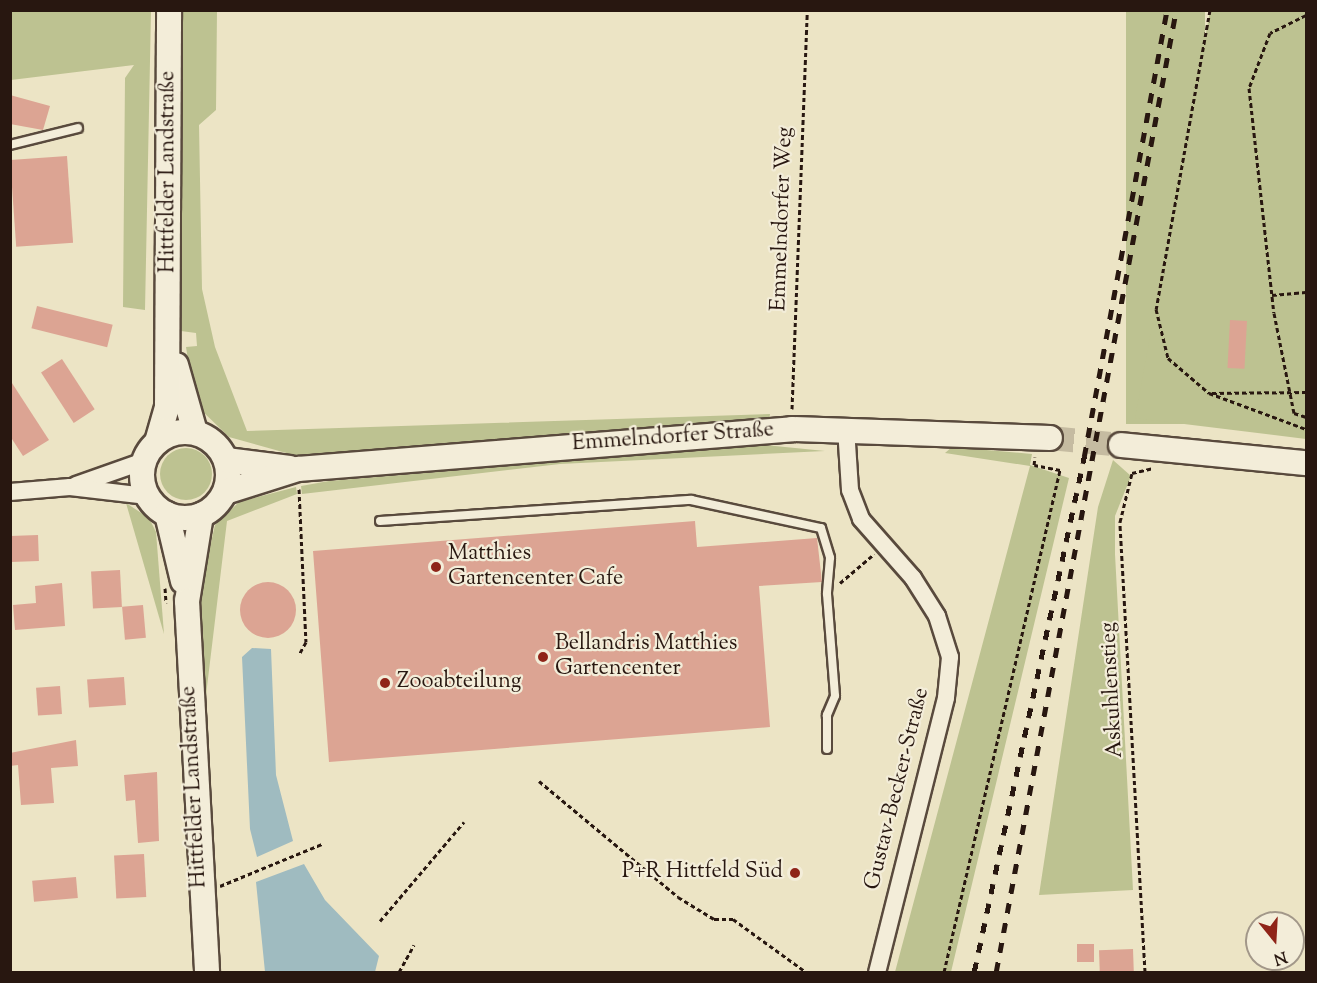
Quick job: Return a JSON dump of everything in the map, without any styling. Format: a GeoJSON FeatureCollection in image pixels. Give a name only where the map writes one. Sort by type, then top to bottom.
{"type":"FeatureCollection","features":[{"type":"Feature","properties":{"kind":"main road","name":"Hittfelder Landstraße"},"geometry":{"type":"LineString","coordinates":[[147,496],[151,452],[167,408],[170,10]]}},
{"type":"Feature","properties":{"kind":"main road","name":"Hittfelder Landstraße"},"geometry":{"type":"LineString","coordinates":[[169,334],[195,432]]}},
{"type":"Feature","properties":{"kind":"main road","name":"Emmelndorfer Straße"},"geometry":{"type":"LineString","coordinates":[[226,460],[298,469],[792,429],[846,428],[1050,438]]}},
{"type":"Feature","properties":{"kind":"main road"},"geometry":{"type":"LineString","coordinates":[[147,496],[167,514],[201,515],[225,492],[226,460],[209,438],[195,432],[169,435],[151,452]]}},
{"type":"Feature","properties":{"kind":"main road"},"geometry":{"type":"LineString","coordinates":[[1121,445],[1306,463]]}},
{"type":"Feature","properties":{"kind":"main road","name":"Emmelndorfer Straße"},"geometry":{"type":"LineString","coordinates":[[225,492],[298,469]]}},
{"type":"Feature","properties":{"kind":"main road","name":"Hittfelder Landstraße"},"geometry":{"type":"LineString","coordinates":[[167,514],[187,601],[207,972]]}},
{"type":"Feature","properties":{"kind":"main road","name":"Hittfelder Landstraße"},"geometry":{"type":"LineString","coordinates":[[187,601],[201,515]]}},
{"type":"Feature","properties":{"kind":"street","name":"Gustav-Becker-Straße"},"geometry":{"type":"LineString","coordinates":[[846,428],[850,490],[861,519],[882,547],[914,578],[936,616],[950,657],[946,699],[877,972]]}},
{"type":"Feature","properties":{"kind":"street"},"geometry":{"type":"LineString","coordinates":[[70,487],[151,452]]}},
{"type":"Feature","properties":{"kind":"street"},"geometry":{"type":"LineString","coordinates":[[10,492],[70,487],[147,496]]}},
{"type":"Feature","properties":{"kind":"lane"},"geometry":{"type":"LineString","coordinates":[[10,145],[78,128]]}},
{"type":"Feature","properties":{"kind":"lane"},"geometry":{"type":"LineString","coordinates":[[380,521],[691,500],[821,528],[830,558],[827,594],[835,696],[827,716],[827,749]]}},
{"type":"Feature","properties":{"kind":"path","name":"Emmelndorfer Weg"},"geometry":{"type":"LineString","coordinates":[[792,429],[807,10]]}},
{"type":"Feature","properties":{"kind":"path"},"geometry":{"type":"LineString","coordinates":[[1210,10],[1156,309],[1168,358],[1209,393],[1306,429]]}},
{"type":"Feature","properties":{"kind":"path"},"geometry":{"type":"LineString","coordinates":[[1306,15],[1270,33],[1250,88],[1272,295],[1294,413],[1306,417]]}},
{"type":"Feature","properties":{"kind":"path"},"geometry":{"type":"LineString","coordinates":[[1272,295],[1306,292]]}},
{"type":"Feature","properties":{"kind":"path"},"geometry":{"type":"LineString","coordinates":[[1209,393],[1306,392]]}},
{"type":"Feature","properties":{"kind":"path"},"geometry":{"type":"LineString","coordinates":[[944,972],[1060,470],[1034,465]]}},
{"type":"Feature","properties":{"kind":"path","name":"Askuhlenstieg"},"geometry":{"type":"LineString","coordinates":[[1145,972],[1120,522],[1132,473],[1161,467]]}},
{"type":"Feature","properties":{"kind":"path"},"geometry":{"type":"LineString","coordinates":[[298,469],[306,642],[300,653]]}},
{"type":"Feature","properties":{"kind":"path"},"geometry":{"type":"LineString","coordinates":[[827,594],[882,547]]}},
{"type":"Feature","properties":{"kind":"path"},"geometry":{"type":"LineString","coordinates":[[539,781],[678,897],[714,919],[733,919],[806,972]]}},
{"type":"Feature","properties":{"kind":"path"},"geometry":{"type":"LineString","coordinates":[[380,921],[464,822]]}},
{"type":"Feature","properties":{"kind":"path"},"geometry":{"type":"LineString","coordinates":[[202,893],[322,844]]}},
{"type":"Feature","properties":{"kind":"path"},"geometry":{"type":"LineString","coordinates":[[399,972],[414,945]]}},
{"type":"Feature","properties":{"kind":"green space"},"geometry":{"type":"Polygon","coordinates":[[[10,11],[151,11],[145,310],[123,307],[125,78],[134,65],[11,80],[10,11]]]}},
{"type":"Feature","properties":{"kind":"green space"},"geometry":{"type":"Polygon","coordinates":[[[179,11],[217,11],[216,110],[199,125],[202,289],[215,347],[247,431],[770,414],[769,421],[308,459],[229,437],[195,404],[186,347],[197,346],[196,333],[181,331],[179,11]]]}},
{"type":"Feature","properties":{"kind":"green space"},"geometry":{"type":"Polygon","coordinates":[[[1126,11],[1205,11],[1205,424],[1126,424],[1126,11]]]}},
{"type":"Feature","properties":{"kind":"green space"},"geometry":{"type":"Polygon","coordinates":[[[1210,11],[1306,11],[1306,439],[1135,418],[1210,11]]]}},
{"type":"Feature","properties":{"kind":"green space"},"geometry":{"type":"Polygon","coordinates":[[[765,445],[825,451],[560,464],[302,494],[301,486],[329,481],[765,445]]]}},
{"type":"Feature","properties":{"kind":"green space"},"geometry":{"type":"Polygon","coordinates":[[[952,447],[1032,454],[1030,465],[1069,478],[951,972],[895,972],[1030,466],[945,453],[952,447]]]}},
{"type":"Feature","properties":{"kind":"green space"},"geometry":{"type":"Polygon","coordinates":[[[186,448],[196,450],[204,456],[210,464],[212,474],[210,484],[204,492],[196,498],[186,500],[176,498],[168,492],[162,484],[160,474],[162,464],[168,456],[176,450],[186,448]]]}},
{"type":"Feature","properties":{"kind":"green space"},"geometry":{"type":"Polygon","coordinates":[[[1113,460],[1131,476],[1115,516],[1115,554],[1133,890],[1039,895],[1098,507],[1113,460]]]}},
{"type":"Feature","properties":{"kind":"green space"},"geometry":{"type":"Polygon","coordinates":[[[296,487],[297,494],[227,521],[203,720],[200,547],[210,547],[215,525],[239,502],[296,487]]]}},
{"type":"Feature","properties":{"kind":"green space"},"geometry":{"type":"Polygon","coordinates":[[[126,503],[149,518],[156,532],[164,634],[126,503]]]}},
{"type":"Feature","properties":{"kind":"water"},"geometry":{"type":"Polygon","coordinates":[[[252,648],[271,649],[276,775],[293,841],[257,857],[250,829],[242,657],[252,648]]]}},
{"type":"Feature","properties":{"kind":"water"},"geometry":{"type":"Polygon","coordinates":[[[304,864],[325,900],[379,956],[375,972],[265,972],[256,882],[304,864]]]}},
{"type":"Feature","properties":{"kind":"building"},"geometry":{"type":"Polygon","coordinates":[[[10,95],[50,106],[43,130],[10,124],[10,95]]]}},
{"type":"Feature","properties":{"kind":"building"},"geometry":{"type":"Polygon","coordinates":[[[67,156],[73,243],[16,247],[10,160],[67,156]]]}},
{"type":"Feature","properties":{"kind":"building"},"geometry":{"type":"Polygon","coordinates":[[[37,306],[113,325],[107,347],[31,328],[37,306]]]}},
{"type":"Feature","properties":{"kind":"building"},"geometry":{"type":"Polygon","coordinates":[[[1230,320],[1247,321],[1244,369],[1227,368],[1230,320]]]}},
{"type":"Feature","properties":{"kind":"building"},"geometry":{"type":"Polygon","coordinates":[[[62,359],[95,409],[74,423],[41,373],[62,359]]]}},
{"type":"Feature","properties":{"kind":"building"},"geometry":{"type":"Polygon","coordinates":[[[10,380],[49,440],[23,456],[10,436],[10,380]]]}},
{"type":"Feature","properties":{"kind":"building","name":"Bellandris Matthies Gartencenter"},"geometry":{"type":"Polygon","coordinates":[[[695,521],[697,547],[817,538],[822,582],[759,586],[770,727],[329,762],[313,551],[695,521]]]}},
{"type":"Feature","properties":{"kind":"building"},"geometry":{"type":"Polygon","coordinates":[[[38,535],[39,561],[11,562],[10,536],[38,535]]]}},
{"type":"Feature","properties":{"kind":"building"},"geometry":{"type":"Polygon","coordinates":[[[120,570],[122,607],[93,608],[91,572],[120,570]]]}},
{"type":"Feature","properties":{"kind":"building"},"geometry":{"type":"Polygon","coordinates":[[[262,582],[274,582],[288,590],[296,604],[294,621],[288,630],[274,638],[262,638],[245,626],[240,616],[240,604],[252,587],[262,582]]]}},
{"type":"Feature","properties":{"kind":"building"},"geometry":{"type":"Polygon","coordinates":[[[62,583],[65,626],[15,630],[13,605],[36,603],[35,586],[62,583]]]}},
{"type":"Feature","properties":{"kind":"building"},"geometry":{"type":"Polygon","coordinates":[[[143,605],[146,638],[125,640],[122,607],[143,605]]]}},
{"type":"Feature","properties":{"kind":"building"},"geometry":{"type":"Polygon","coordinates":[[[124,677],[126,705],[89,708],[87,680],[124,677]]]}},
{"type":"Feature","properties":{"kind":"building"},"geometry":{"type":"Polygon","coordinates":[[[60,686],[62,714],[38,716],[36,688],[60,686]]]}},
{"type":"Feature","properties":{"kind":"building"},"geometry":{"type":"Polygon","coordinates":[[[76,740],[78,766],[51,768],[54,803],[21,805],[18,765],[10,766],[10,753],[76,740]]]}},
{"type":"Feature","properties":{"kind":"building"},"geometry":{"type":"Polygon","coordinates":[[[157,772],[159,841],[138,843],[135,800],[126,801],[124,775],[157,772]]]}},
{"type":"Feature","properties":{"kind":"building"},"geometry":{"type":"Polygon","coordinates":[[[144,854],[146,897],[116,899],[114,856],[144,854]]]}},
{"type":"Feature","properties":{"kind":"building"},"geometry":{"type":"Polygon","coordinates":[[[76,877],[78,898],[34,902],[32,881],[76,877]]]}},
{"type":"Feature","properties":{"kind":"building"},"geometry":{"type":"Polygon","coordinates":[[[1077,944],[1094,944],[1094,962],[1077,962],[1077,944]]]}},
{"type":"Feature","properties":{"kind":"building"},"geometry":{"type":"Polygon","coordinates":[[[1133,949],[1134,972],[1100,972],[1099,950],[1133,949]]]}},
{"type":"Feature","properties":{"kind":"tunnel"},"geometry":{"type":"LineString","coordinates":[[1050,438],[1121,445]]}},
{"type":"Feature","properties":{"kind":"railway"},"geometry":{"type":"LineString","coordinates":[[974,972],[1084,457],[1167,10]]}},
{"type":"Feature","properties":{"kind":"railway"},"geometry":{"type":"LineString","coordinates":[[996,972],[1176,10]]}},
{"type":"Feature","properties":{"kind":"place","name":"Matthies Gartencenter Cafe"},"geometry":{"type":"Point","coordinates":[436,567]}},
{"type":"Feature","properties":{"kind":"place","name":"Bellandris Matthies Gartencenter"},"geometry":{"type":"Point","coordinates":[543,657]}},
{"type":"Feature","properties":{"kind":"place","name":"Zooabteilung"},"geometry":{"type":"Point","coordinates":[385,683]}},
{"type":"Feature","properties":{"kind":"place","name":"P+R Hittfeld Süd"},"geometry":{"type":"Point","coordinates":[795,873]}}]}
